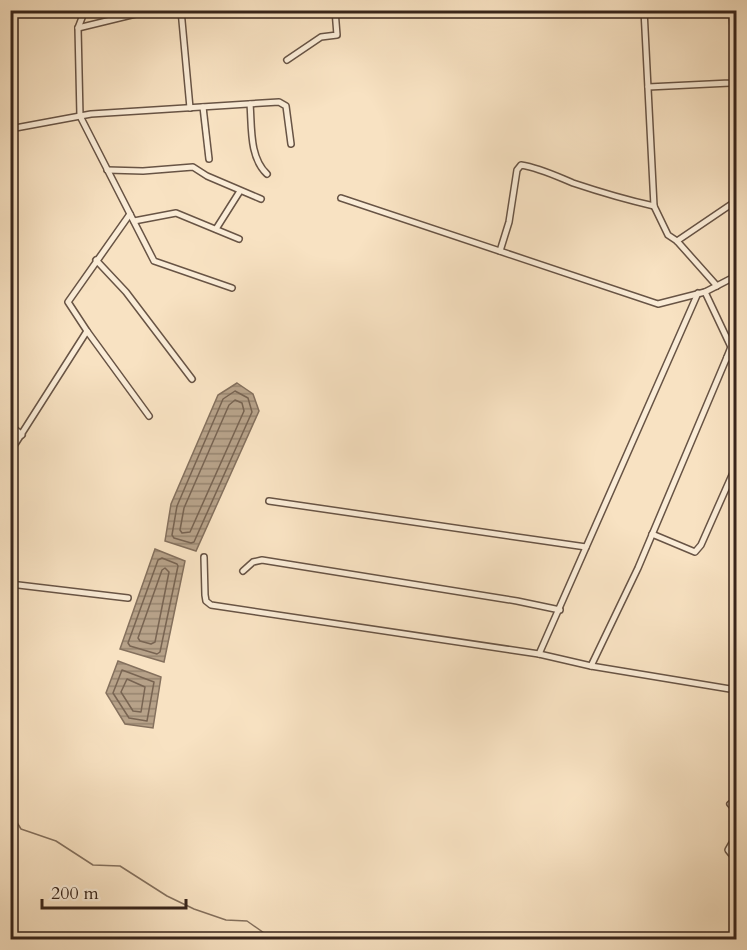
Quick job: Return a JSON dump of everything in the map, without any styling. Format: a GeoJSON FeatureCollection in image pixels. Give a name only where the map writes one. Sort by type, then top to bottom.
{"type":"FeatureCollection","features":[{"type":"Feature","properties":{"kind":"street"},"geometry":{"type":"LineString","coordinates":[[85,10],[78,28],[80,116],[130,214],[157,263],[232,288]]}},
{"type":"Feature","properties":{"kind":"street"},"geometry":{"type":"LineString","coordinates":[[78,28],[152,10]]}},
{"type":"Feature","properties":{"kind":"street"},"geometry":{"type":"LineString","coordinates":[[181,10],[190,108]]}},
{"type":"Feature","properties":{"kind":"street"},"geometry":{"type":"LineString","coordinates":[[287,60],[321,37],[337,35],[335,10]]}},
{"type":"Feature","properties":{"kind":"street"},"geometry":{"type":"LineString","coordinates":[[644,10],[654,206],[668,235],[677,241],[717,286]]}},
{"type":"Feature","properties":{"kind":"street"},"geometry":{"type":"LineString","coordinates":[[648,87],[734,82],[736,47],[732,10]]}},
{"type":"Feature","properties":{"kind":"street"},"geometry":{"type":"LineString","coordinates":[[10,129],[80,116],[284,103],[291,144]]}},
{"type":"Feature","properties":{"kind":"street"},"geometry":{"type":"LineString","coordinates":[[250,104],[255,156],[259,166],[267,174]]}},
{"type":"Feature","properties":{"kind":"street"},"geometry":{"type":"LineString","coordinates":[[204,107],[209,159]]}},
{"type":"Feature","properties":{"kind":"street"},"geometry":{"type":"LineString","coordinates":[[500,251],[509,222],[517,170],[521,165],[532,166],[574,183],[654,206]]}},
{"type":"Feature","properties":{"kind":"street"},"geometry":{"type":"LineString","coordinates":[[107,170],[143,171],[193,167],[207,176],[261,199]]}},
{"type":"Feature","properties":{"kind":"street"},"geometry":{"type":"LineString","coordinates":[[216,229],[240,190]]}},
{"type":"Feature","properties":{"kind":"street"},"geometry":{"type":"LineString","coordinates":[[341,198],[658,304],[705,292],[736,276]]}},
{"type":"Feature","properties":{"kind":"street"},"geometry":{"type":"LineString","coordinates":[[677,241],[736,201]]}},
{"type":"Feature","properties":{"kind":"street"},"geometry":{"type":"LineString","coordinates":[[134,221],[172,212],[239,238]]}},
{"type":"Feature","properties":{"kind":"street"},"geometry":{"type":"LineString","coordinates":[[130,214],[68,302],[149,416]]}},
{"type":"Feature","properties":{"kind":"street"},"geometry":{"type":"LineString","coordinates":[[96,260],[126,292],[192,379]]}},
{"type":"Feature","properties":{"kind":"street"},"geometry":{"type":"LineString","coordinates":[[591,666],[652,534],[734,345],[705,292]]}},
{"type":"Feature","properties":{"kind":"street"},"geometry":{"type":"LineString","coordinates":[[539,654],[698,293]]}},
{"type":"Feature","properties":{"kind":"street"},"geometry":{"type":"LineString","coordinates":[[10,452],[87,331]]}},
{"type":"Feature","properties":{"kind":"street"},"geometry":{"type":"LineString","coordinates":[[727,357],[736,361]]}},
{"type":"Feature","properties":{"kind":"street"},"geometry":{"type":"LineString","coordinates":[[10,425],[22,435]]}},
{"type":"Feature","properties":{"kind":"street"},"geometry":{"type":"LineString","coordinates":[[652,534],[695,552],[702,545],[736,466]]}},
{"type":"Feature","properties":{"kind":"street"},"geometry":{"type":"LineString","coordinates":[[268,501],[586,547]]}},
{"type":"Feature","properties":{"kind":"street"},"geometry":{"type":"LineString","coordinates":[[204,557],[206,601],[212,605],[539,654],[591,666],[736,690]]}},
{"type":"Feature","properties":{"kind":"street"},"geometry":{"type":"LineString","coordinates":[[243,571],[253,562],[262,560],[560,610]]}},
{"type":"Feature","properties":{"kind":"street"},"geometry":{"type":"LineString","coordinates":[[10,584],[128,598]]}},
{"type":"Feature","properties":{"kind":"street"},"geometry":{"type":"LineString","coordinates":[[730,804],[736,811]]}},
{"type":"Feature","properties":{"kind":"street"},"geometry":{"type":"LineString","coordinates":[[736,836],[728,850],[736,860]]}},
{"type":"Feature","properties":{"kind":"water"},"geometry":{"type":"Polygon","coordinates":[[[237,383],[253,394],[259,411],[196,551],[165,541],[171,504],[218,395],[237,383]]]}},
{"type":"Feature","properties":{"kind":"water"},"geometry":{"type":"Polygon","coordinates":[[[155,549],[185,561],[164,662],[120,649],[155,549]]]}},
{"type":"Feature","properties":{"kind":"water"},"geometry":{"type":"Polygon","coordinates":[[[118,661],[161,677],[153,728],[125,724],[106,693],[118,661]]]}},
{"type":"Feature","properties":{"kind":"waterway"},"geometry":{"type":"LineString","coordinates":[[10,811],[21,829],[56,841],[93,865],[120,866],[167,896],[194,909],[226,920],[247,921],[274,940]]}}]}
